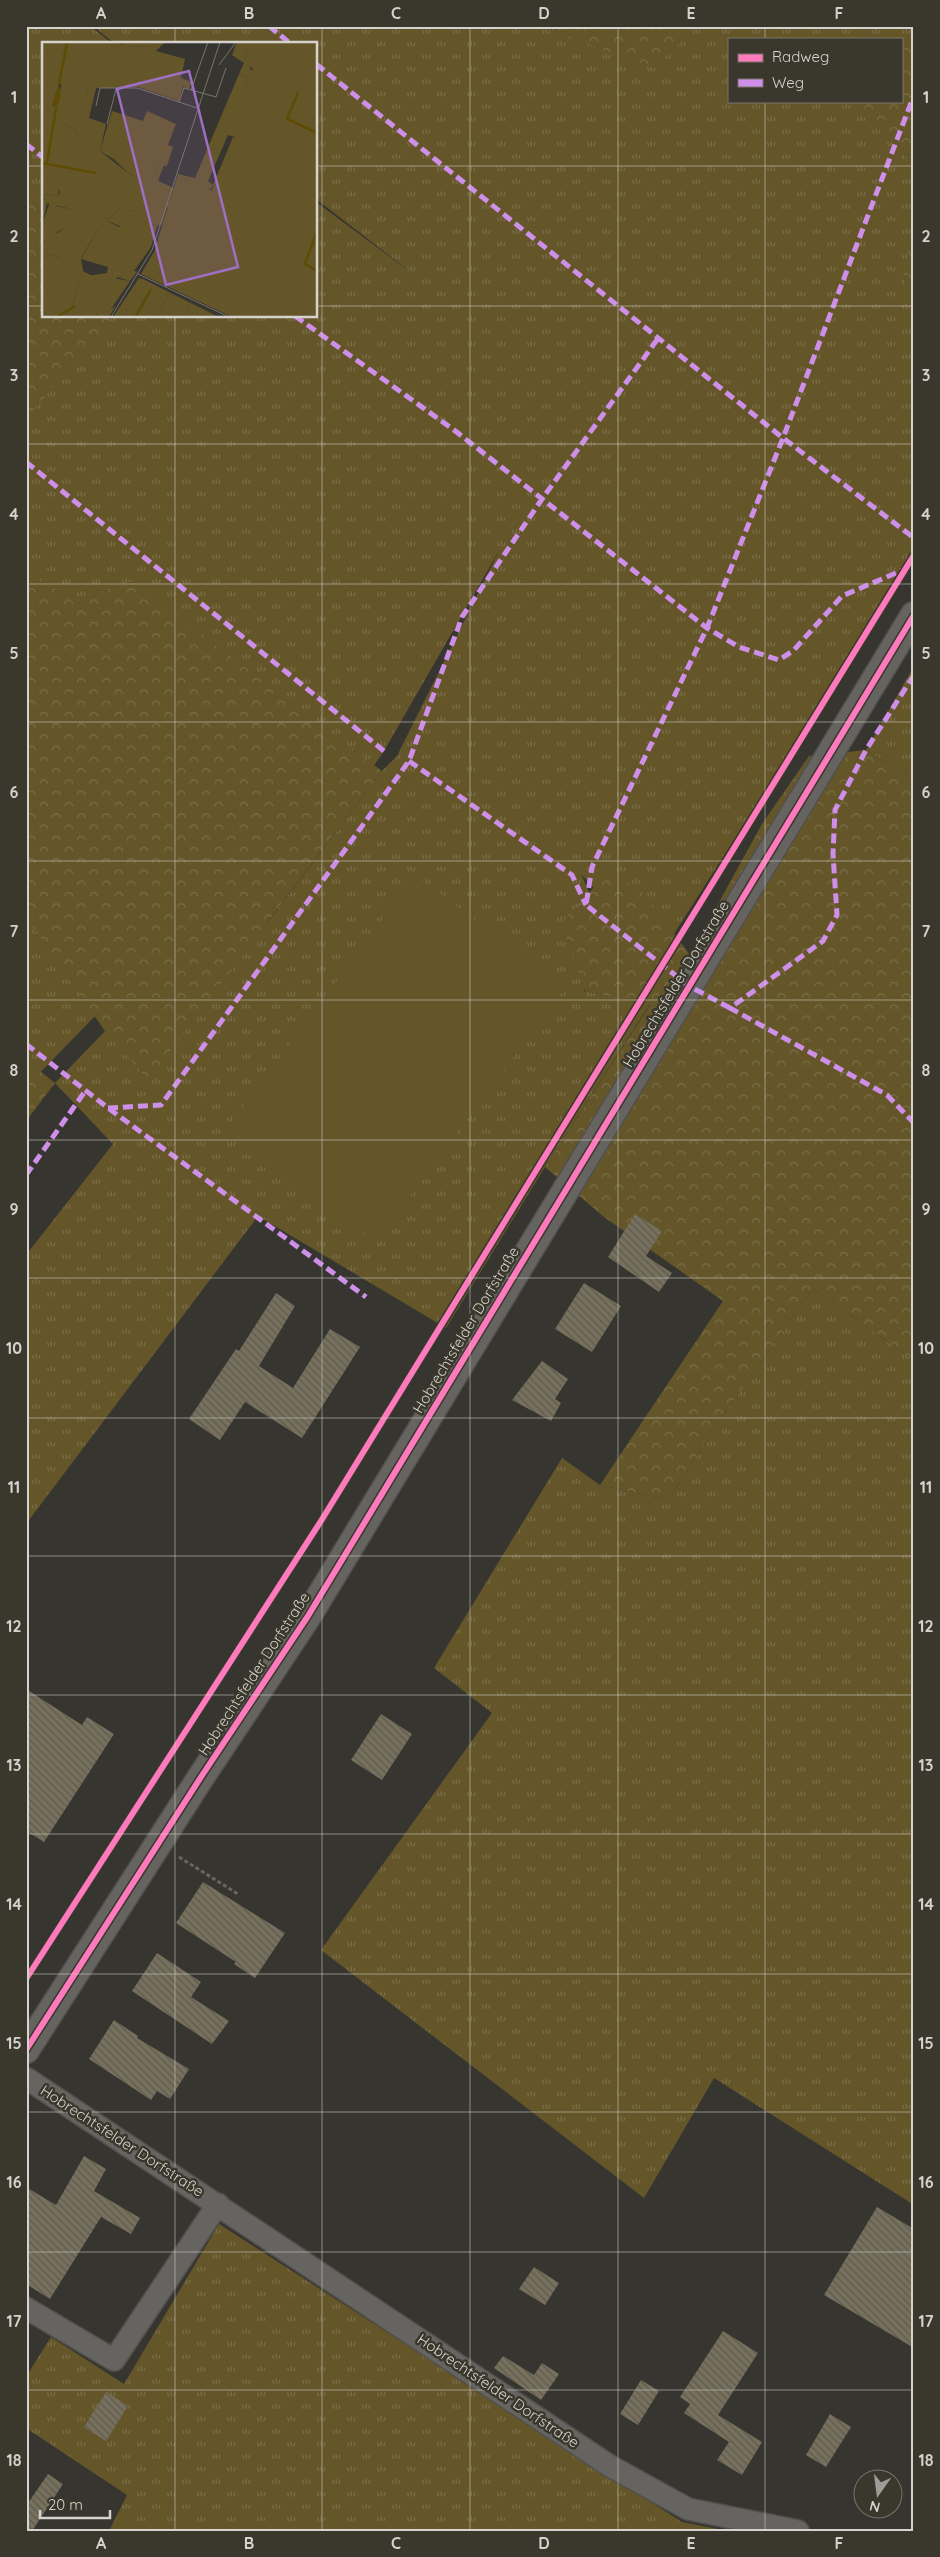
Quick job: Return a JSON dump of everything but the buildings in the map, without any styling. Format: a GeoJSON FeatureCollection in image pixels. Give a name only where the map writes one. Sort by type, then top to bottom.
{"type":"FeatureCollection","features":[{"type":"Feature","properties":{"kind":"street","name":"Hobrechtsfelder Dorfstraße"},"geometry":{"type":"LineString","coordinates":[[26,2050],[158,1844],[308,1616],[914,615]]}},
{"type":"Feature","properties":{"kind":"street","name":"Hobrechtsfelder Dorfstraße"},"geometry":{"type":"LineString","coordinates":[[26,2078],[619,2471],[688,2509],[798,2531]]}},
{"type":"Feature","properties":{"kind":"street","name":"Hobrechtsfelder Dorfstraße"},"geometry":{"type":"LineString","coordinates":[[28,2315],[114,2360],[218,2204]]}},
{"type":"Feature","properties":{"kind":"path"},"geometry":{"type":"LineString","coordinates":[[158,1844],[238,1894]]}},
{"type":"Feature","properties":{"kind":"green space"},"geometry":{"type":"Polygon","coordinates":[[[26,26],[90,26],[110,42],[42,42],[42,318],[318,318],[318,203],[421,280],[318,201],[318,42],[113,42],[93,26],[914,26],[914,550],[826,695],[658,959],[581,874],[589,892],[584,991],[650,1004],[545,1167],[446,1328],[258,1216],[26,1524],[26,1255],[113,1144],[55,1083],[105,1031],[149,1079],[100,1011],[26,1087],[26,26]],[[500,549],[384,751],[262,930],[382,771],[397,756],[500,549]]]}},
{"type":"Feature","properties":{"kind":"green space"},"geometry":{"type":"Polygon","coordinates":[[[537,26],[671,26],[685,38],[654,68],[537,26]]]}},
{"type":"Feature","properties":{"kind":"green space"},"geometry":{"type":"Polygon","coordinates":[[[914,38],[914,165],[853,102],[902,102],[902,44],[914,38]]]}},
{"type":"Feature","properties":{"kind":"green space"},"geometry":{"type":"Polygon","coordinates":[[[26,185],[42,198],[42,318],[112,318],[26,419],[26,185]]]}},
{"type":"Feature","properties":{"kind":"green space"},"geometry":{"type":"Polygon","coordinates":[[[914,218],[914,294],[903,279],[914,218]]]}},
{"type":"Feature","properties":{"kind":"green space"},"geometry":{"type":"Polygon","coordinates":[[[26,567],[73,602],[131,581],[382,771],[148,1080],[105,1031],[26,917],[26,567]]]}},
{"type":"Feature","properties":{"kind":"green space"},"geometry":{"type":"Polygon","coordinates":[[[914,666],[914,778],[866,750],[914,666]]]}},
{"type":"Feature","properties":{"kind":"green space"},"geometry":{"type":"Polygon","coordinates":[[[866,750],[914,778],[914,1360],[813,1289],[715,1427],[669,1500],[600,1485],[723,1301],[604,1217],[545,1167],[650,1005],[585,991],[561,923],[608,872],[645,894],[690,955],[762,824],[809,756],[866,750]]]}},
{"type":"Feature","properties":{"kind":"green space"},"geometry":{"type":"Polygon","coordinates":[[[415,875],[566,987],[376,1242],[226,1130],[415,875]]]}},
{"type":"Feature","properties":{"kind":"green space"},"geometry":{"type":"Polygon","coordinates":[[[26,1060],[55,1083],[26,1121],[26,1060]]]}},
{"type":"Feature","properties":{"kind":"green space"},"geometry":{"type":"Polygon","coordinates":[[[813,1289],[914,1360],[914,2205],[714,2078],[644,2198],[321,1950],[492,1713],[434,1668],[562,1458],[600,1485],[669,1500],[715,1427],[813,1289]]]}},
{"type":"Feature","properties":{"kind":"green space"},"geometry":{"type":"Polygon","coordinates":[[[219,2224],[682,2522],[728,2531],[109,2531],[127,2495],[26,2428],[26,2377],[51,2337],[124,2384],[219,2224]]]}},
{"type":"Feature","properties":{"kind":"marked path"},"geometry":{"type":"LineString","coordinates":[[269,26],[289,42]]}},
{"type":"Feature","properties":{"kind":"marked path"},"geometry":{"type":"LineString","coordinates":[[318,66],[783,438],[914,538]]}},
{"type":"Feature","properties":{"kind":"marked path"},"geometry":{"type":"LineString","coordinates":[[730,1008],[689,986],[586,905],[592,867],[707,628],[783,438],[914,95]]}},
{"type":"Feature","properties":{"kind":"marked path"},"geometry":{"type":"LineString","coordinates":[[26,144],[42,156]]}},
{"type":"Feature","properties":{"kind":"marked path"},"geometry":{"type":"LineString","coordinates":[[298,318],[454,430],[707,628],[739,647],[779,660],[794,650],[842,596],[903,570]]}},
{"type":"Feature","properties":{"kind":"marked path"},"geometry":{"type":"LineString","coordinates":[[108,1108],[161,1105],[409,761],[462,617],[542,499],[659,337]]}},
{"type":"Feature","properties":{"kind":"marked path"},"geometry":{"type":"LineString","coordinates":[[26,462],[384,751]]}},
{"type":"Feature","properties":{"kind":"marked path"},"geometry":{"type":"LineString","coordinates":[[914,675],[866,750],[835,810],[833,854],[837,915],[823,941],[730,1008],[887,1095],[914,1123]]}},
{"type":"Feature","properties":{"kind":"marked path"},"geometry":{"type":"LineString","coordinates":[[409,761],[572,875],[586,905]]}},
{"type":"Feature","properties":{"kind":"marked path"},"geometry":{"type":"LineString","coordinates":[[26,1044],[108,1108],[366,1297]]}},
{"type":"Feature","properties":{"kind":"marked path"},"geometry":{"type":"LineString","coordinates":[[26,1175],[86,1090]]}},
{"type":"Feature","properties":{"kind":"cycle path"},"geometry":{"type":"LineString","coordinates":[[26,1979],[321,1521],[914,555]]}},
{"type":"Feature","properties":{"kind":"cycle path"},"geometry":{"type":"LineString","coordinates":[[26,2050],[201,1777],[308,1616],[914,615]]}}]}
